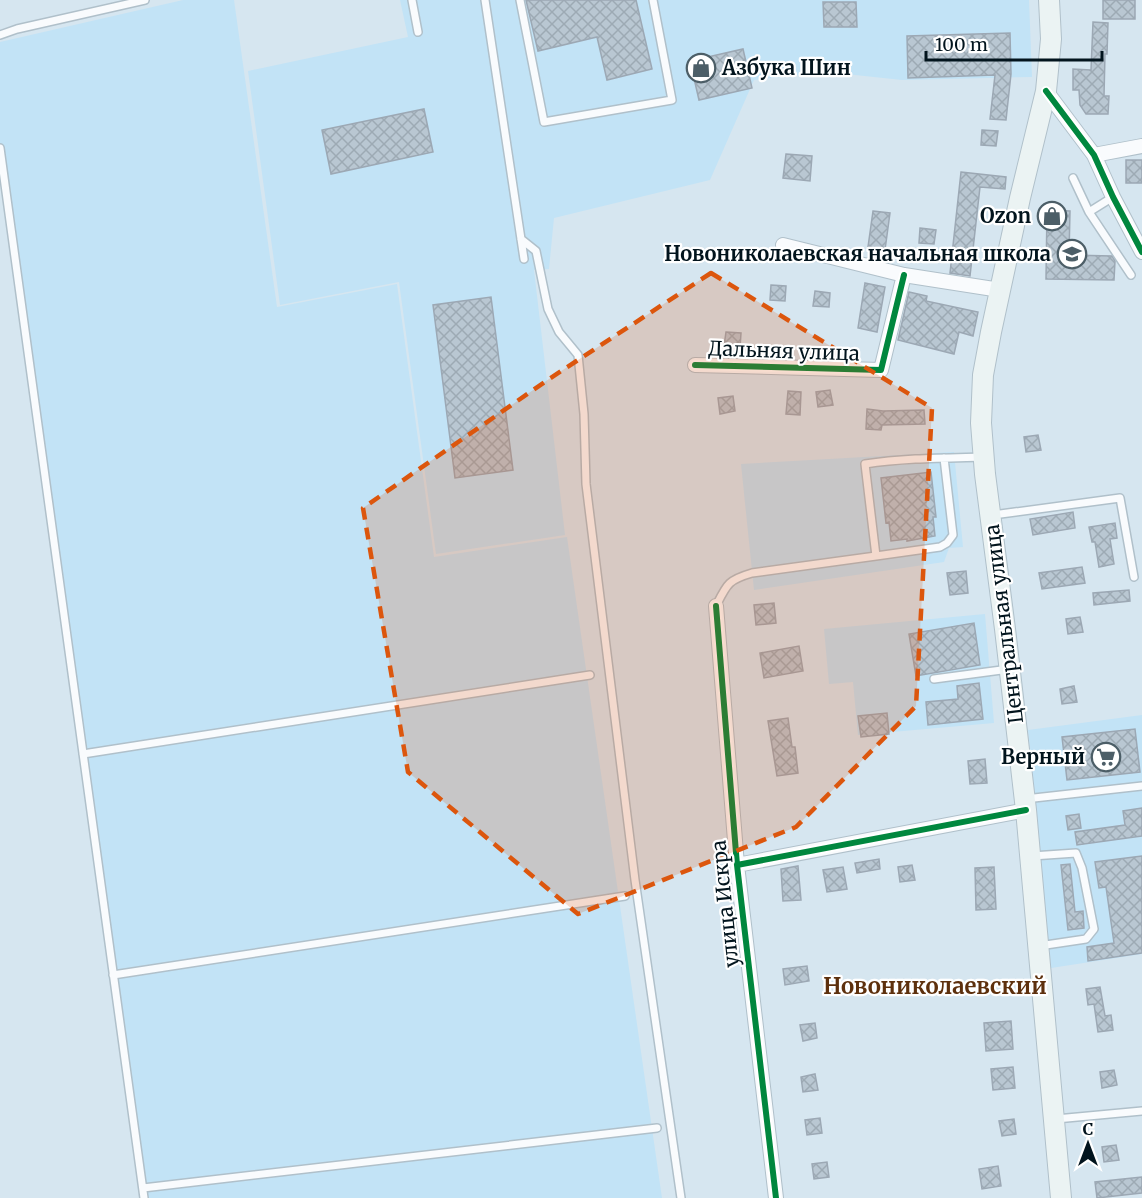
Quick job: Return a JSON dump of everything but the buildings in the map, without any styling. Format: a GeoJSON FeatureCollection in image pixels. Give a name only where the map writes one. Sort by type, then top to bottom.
{"type":"FeatureCollection","features":[{"type":"Feature","properties":{"kind":"main road","name":"Центральная улица"},"geometry":{"type":"LineString","coordinates":[[1049,0],[1051,39],[1046,91],[1020,198],[983,375],[981,423],[1025,805],[1061,1198]]}},
{"type":"Feature","properties":{"kind":"street"},"geometry":{"type":"LineString","coordinates":[[1046,91],[1094,155],[1142,252]]}},
{"type":"Feature","properties":{"kind":"street"},"geometry":{"type":"LineString","coordinates":[[1094,155],[1142,146]]}},
{"type":"Feature","properties":{"kind":"street"},"geometry":{"type":"LineString","coordinates":[[783,244],[904,275],[1000,290]]}},
{"type":"Feature","properties":{"kind":"street","name":"Дальняя улица"},"geometry":{"type":"LineString","coordinates":[[695,365],[881,370],[904,275]]}},
{"type":"Feature","properties":{"kind":"street","name":"улица Искра"},"geometry":{"type":"LineString","coordinates":[[716,606],[737,865],[776,1198]]}},
{"type":"Feature","properties":{"kind":"street"},"geometry":{"type":"LineString","coordinates":[[737,865],[1025,805]]}},
{"type":"Feature","properties":{"kind":"lane"},"geometry":{"type":"LineString","coordinates":[[0,35],[17,29],[145,0]]}},
{"type":"Feature","properties":{"kind":"lane"},"geometry":{"type":"LineString","coordinates":[[412,0],[418,32]]}},
{"type":"Feature","properties":{"kind":"lane"},"geometry":{"type":"LineString","coordinates":[[485,0],[524,259]]}},
{"type":"Feature","properties":{"kind":"lane"},"geometry":{"type":"LineString","coordinates":[[520,0],[544,122],[672,100],[653,0]]}},
{"type":"Feature","properties":{"kind":"lane"},"geometry":{"type":"LineString","coordinates":[[0,148],[144,1198]]}},
{"type":"Feature","properties":{"kind":"lane"},"geometry":{"type":"LineString","coordinates":[[1073,178],[1089,212],[1131,275]]}},
{"type":"Feature","properties":{"kind":"lane"},"geometry":{"type":"LineString","coordinates":[[1089,212],[1113,197]]}},
{"type":"Feature","properties":{"kind":"lane"},"geometry":{"type":"LineString","coordinates":[[521,239],[536,251],[548,309],[559,332],[578,355],[584,414],[586,484],[635,880],[681,1198]]}},
{"type":"Feature","properties":{"kind":"lane"},"geometry":{"type":"LineString","coordinates":[[876,556],[865,464],[895,459],[984,457]]}},
{"type":"Feature","properties":{"kind":"lane"},"geometry":{"type":"LineString","coordinates":[[716,606],[725,587],[734,578],[752,573],[940,547],[947,543],[953,536],[944,458]]}},
{"type":"Feature","properties":{"kind":"lane"},"geometry":{"type":"LineString","coordinates":[[991,516],[1120,498],[1134,577]]}},
{"type":"Feature","properties":{"kind":"lane"},"geometry":{"type":"LineString","coordinates":[[934,679],[1010,669]]}},
{"type":"Feature","properties":{"kind":"lane"},"geometry":{"type":"LineString","coordinates":[[83,754],[590,675]]}},
{"type":"Feature","properties":{"kind":"lane"},"geometry":{"type":"LineString","coordinates":[[1025,805],[1142,786]]}},
{"type":"Feature","properties":{"kind":"lane"},"geometry":{"type":"LineString","coordinates":[[1030,856],[1076,853],[1083,868],[1094,929],[1086,939],[1038,946]]}},
{"type":"Feature","properties":{"kind":"lane"},"geometry":{"type":"LineString","coordinates":[[113,975],[625,896]]}},
{"type":"Feature","properties":{"kind":"lane"},"geometry":{"type":"LineString","coordinates":[[1054,1119],[1142,1111]]}},
{"type":"Feature","properties":{"kind":"lane"},"geometry":{"type":"LineString","coordinates":[[142,1188],[657,1128]]}},
{"type":"Feature","properties":{"kind":"highlighted area"},"geometry":{"type":"Polygon","coordinates":[[[711,273],[932,408],[916,706],[796,827],[578,914],[408,772],[363,508],[549,379],[711,273]]]}},
{"type":"Feature","properties":{"kind":"shaded area"},"geometry":{"type":"Polygon","coordinates":[[[183,0],[234,0],[277,307],[397,284],[434,557],[567,537],[662,1198],[140,1198],[0,177],[0,42],[183,0]]]}},
{"type":"Feature","properties":{"kind":"shaded area"},"geometry":{"type":"Polygon","coordinates":[[[400,0],[1029,0],[1032,77],[902,80],[827,72],[754,80],[710,180],[554,218],[549,269],[534,270],[565,535],[436,554],[399,282],[280,305],[248,71],[408,37],[400,0]]]}},
{"type":"Feature","properties":{"kind":"shaded area"},"geometry":{"type":"Polygon","coordinates":[[[954,452],[963,547],[949,548],[944,562],[754,590],[741,464],[954,452]]]}},
{"type":"Feature","properties":{"kind":"shaded area"},"geometry":{"type":"Polygon","coordinates":[[[985,614],[994,723],[858,735],[853,682],[829,684],[824,629],[985,614]]]}},
{"type":"Feature","properties":{"kind":"shaded area"},"geometry":{"type":"Polygon","coordinates":[[[1142,715],[1142,954],[1051,968],[1028,730],[1142,715]]]}},
{"type":"Feature","properties":{"kind":"cycle path"},"geometry":{"type":"LineString","coordinates":[[1046,91],[1094,155],[1142,252]]}},
{"type":"Feature","properties":{"kind":"cycle path"},"geometry":{"type":"LineString","coordinates":[[695,365],[881,370],[904,275]]}},
{"type":"Feature","properties":{"kind":"cycle path"},"geometry":{"type":"LineString","coordinates":[[716,606],[737,865],[776,1198]]}},
{"type":"Feature","properties":{"kind":"cycle path"},"geometry":{"type":"LineString","coordinates":[[737,865],[1026,810]]}},
{"type":"Feature","properties":{"kind":"place","name":"Азбука Шин"},"geometry":{"type":"Point","coordinates":[701,68]}},
{"type":"Feature","properties":{"kind":"place","name":"Ozon"},"geometry":{"type":"Point","coordinates":[1052,216]}},
{"type":"Feature","properties":{"kind":"place","name":"Новониколаевская начальная школа"},"geometry":{"type":"Point","coordinates":[1072,254]}},
{"type":"Feature","properties":{"kind":"place","name":"Верный"},"geometry":{"type":"Point","coordinates":[1106,757]}},
{"type":"Feature","properties":{"kind":"district","name":"Новониколаевский"},"geometry":{"type":"Point","coordinates":[935,986]}}]}
